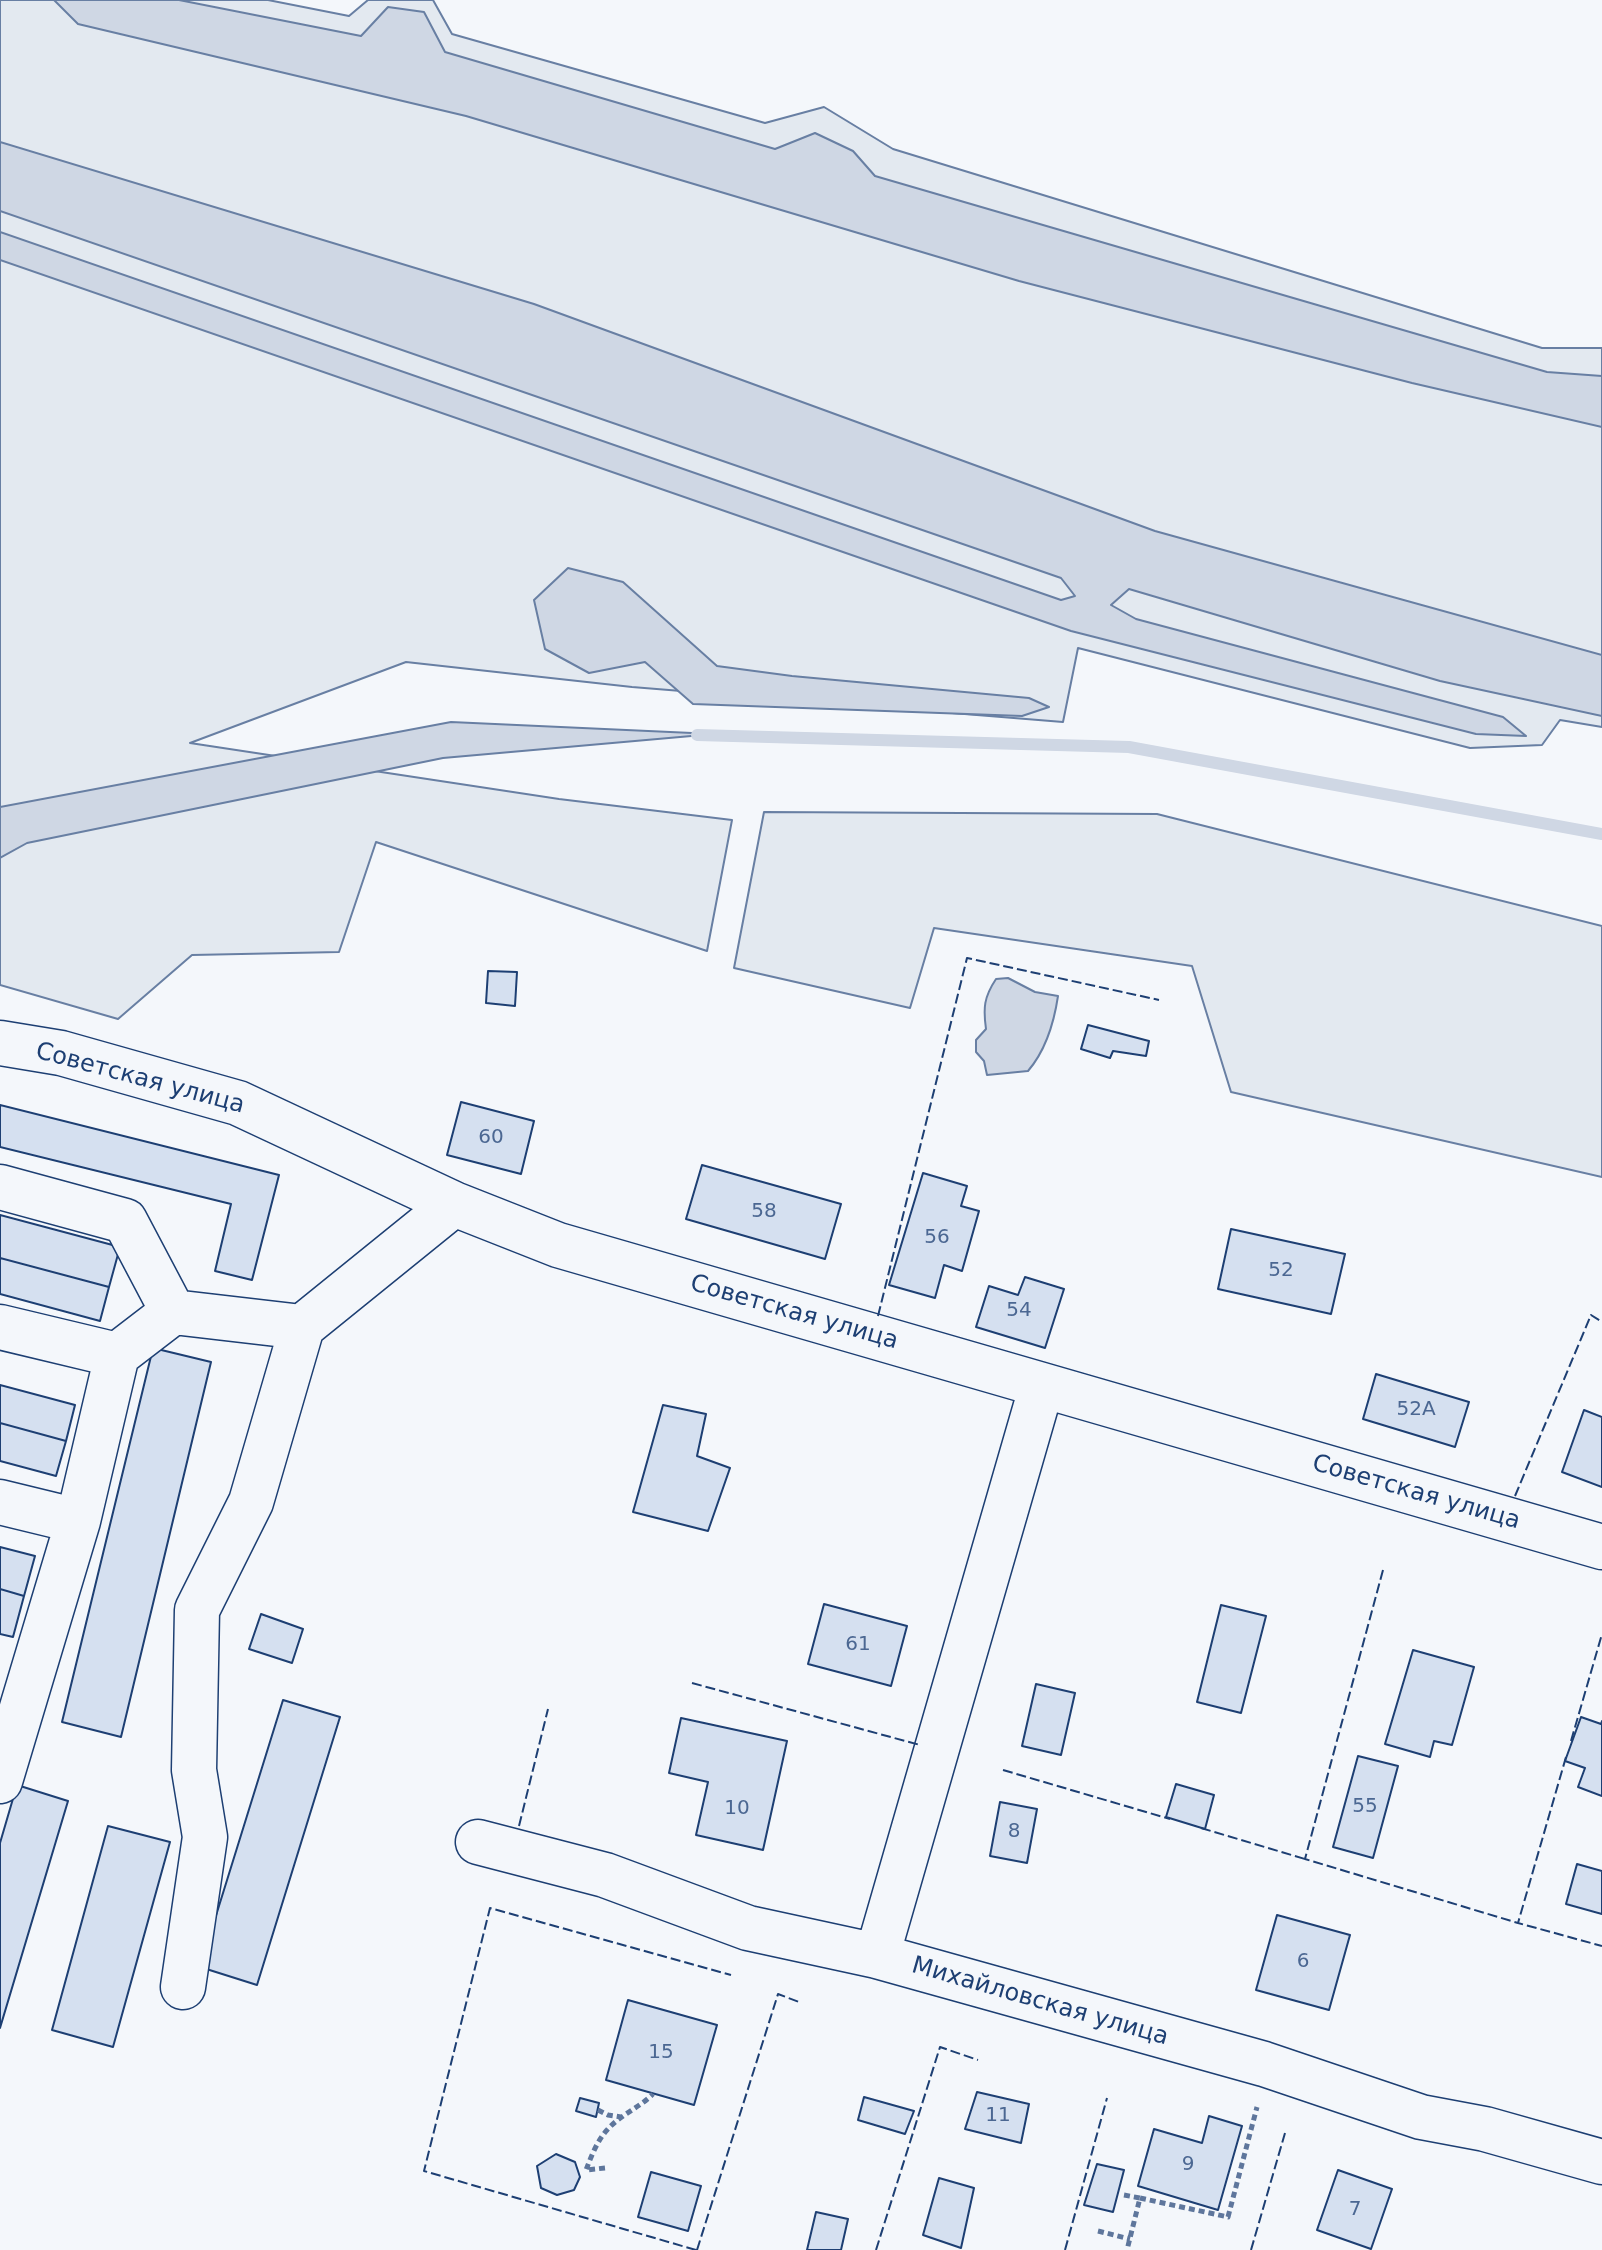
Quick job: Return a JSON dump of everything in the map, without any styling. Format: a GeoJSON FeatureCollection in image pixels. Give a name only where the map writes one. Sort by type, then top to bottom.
{"type":"FeatureCollection","features":[{"type":"Feature","properties":{"kind":"street","name":"Советская улица"},"geometry":{"type":"LineString","coordinates":[[0,1043],[61,1053],[238,1103],[454,1204],[558,1245],[1602,1547]]}},
{"type":"Feature","properties":{"kind":"street"},"geometry":{"type":"LineString","coordinates":[[0,1187],[125,1221],[173,1312]]}},
{"type":"Feature","properties":{"kind":"street"},"geometry":{"type":"LineString","coordinates":[[183,1987],[205,1837],[194,1770],[197,1610],[251,1502],[302,1327],[454,1204]]}},
{"type":"Feature","properties":{"kind":"street"},"geometry":{"type":"LineString","coordinates":[[0,1781],[14,1691],[78,1521],[117,1355],[173,1312],[302,1327]]}},
{"type":"Feature","properties":{"kind":"street"},"geometry":{"type":"LineString","coordinates":[[0,1327],[117,1355]]}},
{"type":"Feature","properties":{"kind":"street"},"geometry":{"type":"LineString","coordinates":[[877,1956],[1042,1385]]}},
{"type":"Feature","properties":{"kind":"street"},"geometry":{"type":"LineString","coordinates":[[0,1502],[78,1521]]}},
{"type":"Feature","properties":{"kind":"street","name":"Михайловская улица"},"geometry":{"type":"LineString","coordinates":[[478,1842],[605,1875],[748,1928],[877,1956],[1268,2066],[1421,2117],[1485,2129],[1602,2162]]}},
{"type":"Feature","properties":{"kind":"path"},"geometry":{"type":"LineString","coordinates":[[1124,2195],[1228,2217],[1268,2066]]}},
{"type":"Feature","properties":{"kind":"path"},"geometry":{"type":"LineString","coordinates":[[605,2168],[586,2170],[591,2155],[607,2130],[653,2094]]}},
{"type":"Feature","properties":{"kind":"path"},"geometry":{"type":"LineString","coordinates":[[598,2110],[622,2118]]}},
{"type":"Feature","properties":{"kind":"path"},"geometry":{"type":"LineString","coordinates":[[1127,2250],[1140,2198]]}},
{"type":"Feature","properties":{"kind":"path"},"geometry":{"type":"LineString","coordinates":[[1098,2231],[1130,2239]]}},
{"type":"Feature","properties":{"kind":"shaded area"},"geometry":{"type":"Polygon","coordinates":[[[0,0],[268,0],[349,16],[368,0],[433,0],[452,34],[765,123],[824,107],[893,149],[1542,348],[1602,348],[1602,727],[1560,720],[1542,745],[1470,748],[1078,648],[1063,722],[632,687],[406,662],[190,743],[559,799],[732,820],[707,951],[376,842],[339,952],[192,955],[118,1019],[0,985],[0,0]]]}},
{"type":"Feature","properties":{"kind":"shaded area"},"geometry":{"type":"Polygon","coordinates":[[[54,0],[179,0],[361,36],[388,7],[424,12],[445,52],[775,149],[815,133],[853,151],[875,176],[1547,372],[1602,376],[1602,427],[1412,383],[1019,281],[466,116],[78,24],[54,0]]]}},
{"type":"Feature","properties":{"kind":"shaded area"},"geometry":{"type":"Polygon","coordinates":[[[0,142],[534,304],[1155,531],[1602,655],[1602,716],[1440,681],[1129,589],[1111,605],[1136,619],[1503,717],[1526,736],[1476,734],[1071,631],[0,260],[0,232],[1061,600],[1075,596],[1061,578],[0,211],[0,142]]]}},
{"type":"Feature","properties":{"kind":"shaded area"},"geometry":{"type":"Polygon","coordinates":[[[568,568],[623,582],[717,666],[1029,698],[1049,707],[1022,716],[693,704],[645,662],[589,673],[545,649],[534,600],[568,568]]]}},
{"type":"Feature","properties":{"kind":"shaded area"},"geometry":{"type":"Polygon","coordinates":[[[451,722],[714,734],[443,758],[27,843],[0,858],[0,807],[451,722]]]}},
{"type":"Feature","properties":{"kind":"shaded area"},"geometry":{"type":"Polygon","coordinates":[[[764,812],[1157,814],[1602,926],[1602,1177],[1231,1092],[1192,966],[934,928],[910,1008],[734,968],[764,812]]]}},
{"type":"Feature","properties":{"kind":"shaded area"},"geometry":{"type":"Polygon","coordinates":[[[1008,978],[1035,992],[1058,996],[1054,1016],[1044,1045],[1028,1071],[987,1075],[984,1061],[976,1052],[976,1040],[986,1029],[985,1003],[992,985],[996,979],[1008,978]]]}},
{"type":"Feature","properties":{"kind":"building"},"geometry":{"type":"Polygon","coordinates":[[[488,971],[517,972],[515,1006],[486,1003],[488,971]]]}},
{"type":"Feature","properties":{"kind":"building"},"geometry":{"type":"Polygon","coordinates":[[[1088,1025],[1149,1041],[1146,1056],[1113,1051],[1110,1058],[1081,1049],[1088,1025]]]}},
{"type":"Feature","properties":{"kind":"building"},"geometry":{"type":"Polygon","coordinates":[[[461,1102],[534,1121],[521,1174],[447,1155],[461,1102]]]}},
{"type":"Feature","properties":{"kind":"building"},"geometry":{"type":"Polygon","coordinates":[[[0,1105],[279,1175],[252,1280],[215,1271],[231,1204],[0,1147],[0,1105]]]}},
{"type":"Feature","properties":{"kind":"building"},"geometry":{"type":"Polygon","coordinates":[[[702,1165],[841,1204],[825,1259],[686,1219],[702,1165]]]}},
{"type":"Feature","properties":{"kind":"building"},"geometry":{"type":"Polygon","coordinates":[[[923,1173],[967,1186],[961,1206],[979,1211],[962,1271],[944,1265],[935,1298],[889,1285],[923,1173]]]}},
{"type":"Feature","properties":{"kind":"building"},"geometry":{"type":"Polygon","coordinates":[[[0,1215],[120,1247],[109,1287],[0,1258],[0,1215]]]}},
{"type":"Feature","properties":{"kind":"building"},"geometry":{"type":"Polygon","coordinates":[[[1231,1229],[1345,1254],[1331,1314],[1218,1289],[1231,1229]]]}},
{"type":"Feature","properties":{"kind":"building"},"geometry":{"type":"Polygon","coordinates":[[[0,1258],[109,1287],[100,1321],[0,1294],[0,1258]]]}},
{"type":"Feature","properties":{"kind":"building"},"geometry":{"type":"Polygon","coordinates":[[[1025,1277],[1064,1289],[1045,1348],[976,1327],[989,1286],[1018,1295],[1025,1277]]]}},
{"type":"Feature","properties":{"kind":"building"},"geometry":{"type":"Polygon","coordinates":[[[153,1348],[211,1362],[121,1737],[62,1722],[153,1348]]]}},
{"type":"Feature","properties":{"kind":"building"},"geometry":{"type":"Polygon","coordinates":[[[1376,1374],[1469,1402],[1455,1447],[1363,1419],[1376,1374]]]}},
{"type":"Feature","properties":{"kind":"building"},"geometry":{"type":"Polygon","coordinates":[[[0,1385],[75,1405],[66,1441],[0,1423],[0,1385]]]}},
{"type":"Feature","properties":{"kind":"building"},"geometry":{"type":"Polygon","coordinates":[[[663,1405],[706,1414],[697,1456],[730,1468],[708,1531],[633,1512],[663,1405]]]}},
{"type":"Feature","properties":{"kind":"building"},"geometry":{"type":"Polygon","coordinates":[[[1584,1410],[1602,1417],[1602,1487],[1562,1472],[1584,1410]]]}},
{"type":"Feature","properties":{"kind":"building"},"geometry":{"type":"Polygon","coordinates":[[[0,1423],[66,1441],[56,1476],[0,1461],[0,1423]]]}},
{"type":"Feature","properties":{"kind":"building"},"geometry":{"type":"Polygon","coordinates":[[[0,1547],[35,1556],[24,1596],[0,1589],[0,1547]]]}},
{"type":"Feature","properties":{"kind":"building"},"geometry":{"type":"Polygon","coordinates":[[[0,1589],[24,1596],[13,1637],[0,1634],[0,1589]]]}},
{"type":"Feature","properties":{"kind":"building"},"geometry":{"type":"Polygon","coordinates":[[[824,1604],[907,1626],[891,1686],[808,1664],[824,1604]]]}},
{"type":"Feature","properties":{"kind":"building"},"geometry":{"type":"Polygon","coordinates":[[[1221,1605],[1266,1616],[1241,1713],[1197,1702],[1221,1605]]]}},
{"type":"Feature","properties":{"kind":"building"},"geometry":{"type":"Polygon","coordinates":[[[261,1614],[303,1629],[292,1663],[249,1649],[261,1614]]]}},
{"type":"Feature","properties":{"kind":"building"},"geometry":{"type":"Polygon","coordinates":[[[1413,1650],[1474,1667],[1452,1745],[1434,1741],[1430,1757],[1385,1744],[1413,1650]]]}},
{"type":"Feature","properties":{"kind":"building"},"geometry":{"type":"Polygon","coordinates":[[[1036,1684],[1075,1693],[1061,1755],[1022,1746],[1036,1684]]]}},
{"type":"Feature","properties":{"kind":"building"},"geometry":{"type":"Polygon","coordinates":[[[283,1700],[340,1717],[257,1985],[200,1967],[283,1700]]]}},
{"type":"Feature","properties":{"kind":"building"},"geometry":{"type":"Polygon","coordinates":[[[1581,1717],[1601,1724],[1602,1721],[1602,1796],[1578,1787],[1585,1768],[1565,1761],[1581,1717]]]}},
{"type":"Feature","properties":{"kind":"building"},"geometry":{"type":"Polygon","coordinates":[[[681,1718],[787,1741],[763,1850],[696,1835],[708,1782],[669,1773],[681,1718]]]}},
{"type":"Feature","properties":{"kind":"building"},"geometry":{"type":"Polygon","coordinates":[[[1358,1756],[1398,1766],[1373,1858],[1333,1847],[1358,1756]]]}},
{"type":"Feature","properties":{"kind":"building"},"geometry":{"type":"Polygon","coordinates":[[[1176,1784],[1214,1795],[1205,1829],[1166,1817],[1176,1784]]]}},
{"type":"Feature","properties":{"kind":"building"},"geometry":{"type":"Polygon","coordinates":[[[17,1785],[68,1801],[0,2028],[0,1843],[17,1785]]]}},
{"type":"Feature","properties":{"kind":"building"},"geometry":{"type":"Polygon","coordinates":[[[1000,1802],[1037,1809],[1027,1863],[990,1856],[1000,1802]]]}},
{"type":"Feature","properties":{"kind":"building"},"geometry":{"type":"Polygon","coordinates":[[[108,1826],[170,1842],[113,2047],[52,2030],[108,1826]]]}},
{"type":"Feature","properties":{"kind":"building"},"geometry":{"type":"Polygon","coordinates":[[[1577,1864],[1602,1871],[1602,1914],[1566,1904],[1577,1864]]]}},
{"type":"Feature","properties":{"kind":"building"},"geometry":{"type":"Polygon","coordinates":[[[1277,1915],[1350,1935],[1329,2010],[1256,1990],[1277,1915]]]}},
{"type":"Feature","properties":{"kind":"building"},"geometry":{"type":"Polygon","coordinates":[[[628,2000],[717,2025],[694,2105],[606,2080],[628,2000]]]}},
{"type":"Feature","properties":{"kind":"building"},"geometry":{"type":"Polygon","coordinates":[[[977,2092],[1029,2104],[1021,2143],[965,2129],[977,2092]]]}},
{"type":"Feature","properties":{"kind":"building"},"geometry":{"type":"Polygon","coordinates":[[[864,2097],[914,2111],[905,2134],[858,2120],[864,2097]]]}},
{"type":"Feature","properties":{"kind":"building"},"geometry":{"type":"Polygon","coordinates":[[[580,2098],[599,2103],[596,2117],[576,2111],[580,2098]]]}},
{"type":"Feature","properties":{"kind":"building"},"geometry":{"type":"Polygon","coordinates":[[[1209,2116],[1242,2126],[1218,2210],[1138,2186],[1154,2129],[1202,2143],[1209,2116]]]}},
{"type":"Feature","properties":{"kind":"building"},"geometry":{"type":"Polygon","coordinates":[[[556,2154],[575,2162],[580,2177],[574,2190],[557,2195],[541,2188],[537,2166],[556,2154]]]}},
{"type":"Feature","properties":{"kind":"building"},"geometry":{"type":"Polygon","coordinates":[[[1097,2164],[1124,2170],[1113,2212],[1084,2205],[1097,2164]]]}},
{"type":"Feature","properties":{"kind":"building"},"geometry":{"type":"Polygon","coordinates":[[[1338,2170],[1392,2189],[1371,2249],[1317,2230],[1338,2170]]]}},
{"type":"Feature","properties":{"kind":"building"},"geometry":{"type":"Polygon","coordinates":[[[651,2172],[701,2186],[688,2231],[638,2217],[651,2172]]]}},
{"type":"Feature","properties":{"kind":"building"},"geometry":{"type":"Polygon","coordinates":[[[939,2178],[974,2188],[961,2248],[923,2235],[939,2178]]]}},
{"type":"Feature","properties":{"kind":"building"},"geometry":{"type":"Polygon","coordinates":[[[816,2212],[848,2219],[841,2250],[807,2250],[816,2212]]]}},
{"type":"Feature","properties":{"kind":"waterway"},"geometry":{"type":"LineString","coordinates":[[697,735],[1129,747],[1602,834]]}},
{"type":"Feature","properties":{"kind":"fence"},"geometry":{"type":"LineString","coordinates":[[878,1316],[967,958],[1159,1000]]}},
{"type":"Feature","properties":{"kind":"fence"},"geometry":{"type":"LineString","coordinates":[[1515,1496],[1591,1315],[1602,1322]]}},
{"type":"Feature","properties":{"kind":"fence"},"geometry":{"type":"LineString","coordinates":[[1383,1570],[1305,1859],[1518,1923]]}},
{"type":"Feature","properties":{"kind":"fence"},"geometry":{"type":"LineString","coordinates":[[1571,1741],[1602,1634]]}},
{"type":"Feature","properties":{"kind":"fence"},"geometry":{"type":"LineString","coordinates":[[692,1683],[920,1745]]}},
{"type":"Feature","properties":{"kind":"fence"},"geometry":{"type":"LineString","coordinates":[[519,1826],[548,1709]]}},
{"type":"Feature","properties":{"kind":"fence"},"geometry":{"type":"LineString","coordinates":[[1566,1757],[1518,1923],[1602,1946]]}},
{"type":"Feature","properties":{"kind":"fence"},"geometry":{"type":"LineString","coordinates":[[1003,1770],[1170,1819]]}},
{"type":"Feature","properties":{"kind":"fence"},"geometry":{"type":"LineString","coordinates":[[1201,1828],[1305,1859]]}},
{"type":"Feature","properties":{"kind":"fence"},"geometry":{"type":"LineString","coordinates":[[696,2250],[424,2171],[490,1908],[731,1975]]}},
{"type":"Feature","properties":{"kind":"fence"},"geometry":{"type":"LineString","coordinates":[[697,2250],[778,1994],[799,2002]]}},
{"type":"Feature","properties":{"kind":"fence"},"geometry":{"type":"LineString","coordinates":[[876,2250],[940,2047],[978,2060]]}},
{"type":"Feature","properties":{"kind":"fence"},"geometry":{"type":"LineString","coordinates":[[1065,2250],[1107,2098]]}},
{"type":"Feature","properties":{"kind":"fence"},"geometry":{"type":"LineString","coordinates":[[1251,2250],[1285,2133]]}}]}
